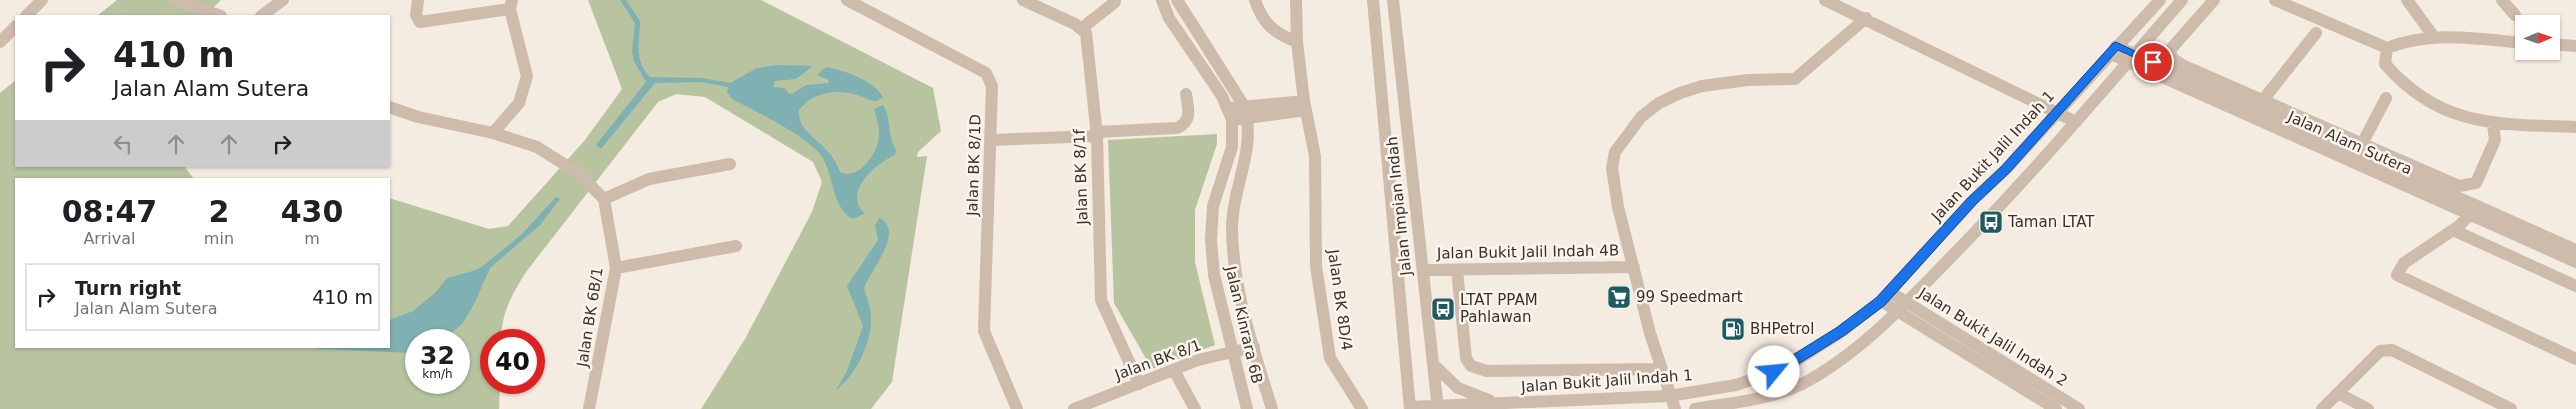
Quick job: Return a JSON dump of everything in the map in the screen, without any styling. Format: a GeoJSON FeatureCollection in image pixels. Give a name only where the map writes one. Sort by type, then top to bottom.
{"type":"FeatureCollection","features":[{"type":"Feature","properties":{"kind":"street"},"geometry":{"type":"LineString","coordinates":[[27,15],[42,0]]}},
{"type":"Feature","properties":{"kind":"street"},"geometry":{"type":"LineString","coordinates":[[174,0],[218,15]]}},
{"type":"Feature","properties":{"kind":"street"},"geometry":{"type":"LineString","coordinates":[[262,15],[283,0]]}},
{"type":"Feature","properties":{"kind":"street"},"geometry":{"type":"LineString","coordinates":[[418,0],[416,15],[420,22],[432,22],[511,5],[527,76],[519,103],[493,133]]}},
{"type":"Feature","properties":{"kind":"street","name":"Jalan BK 8/1D"},"geometry":{"type":"LineString","coordinates":[[847,0],[986,73],[992,86],[984,331],[1018,409]]}},
{"type":"Feature","properties":{"kind":"street"},"geometry":{"type":"LineString","coordinates":[[1023,0],[1075,24],[1081,29],[1115,2]]}},
{"type":"Feature","properties":{"kind":"street"},"geometry":{"type":"LineString","coordinates":[[1162,0],[1169,18],[1230,114],[1305,106]]}},
{"type":"Feature","properties":{"kind":"street"},"geometry":{"type":"LineString","coordinates":[[1177,0],[1246,112]]}},
{"type":"Feature","properties":{"kind":"street"},"geometry":{"type":"LineString","coordinates":[[1255,0],[1261,19],[1272,32],[1297,42]]}},
{"type":"Feature","properties":{"kind":"street","name":"Jalan BK 8D/4"},"geometry":{"type":"LineString","coordinates":[[1296,0],[1297,42],[1305,106],[1315,156],[1316,266],[1330,358],[1362,409]]}},
{"type":"Feature","properties":{"kind":"street","name":"Jalan Impian Indah"},"geometry":{"type":"LineString","coordinates":[[1373,0],[1410,408]]}},
{"type":"Feature","properties":{"kind":"street","name":"Jalan Impian Indah"},"geometry":{"type":"LineString","coordinates":[[1393,0],[1438,407]]}},
{"type":"Feature","properties":{"kind":"street"},"geometry":{"type":"LineString","coordinates":[[1825,0],[1866,18],[2076,122]]}},
{"type":"Feature","properties":{"kind":"street","name":"Jalan Bukit Jalil Indah 1"},"geometry":{"type":"LineString","coordinates":[[1410,408],[1506,404],[1672,402],[1786,368],[1841,332],[1885,297],[1972,201],[2006,169],[2160,0]]}},
{"type":"Feature","properties":{"kind":"street"},"geometry":{"type":"LineString","coordinates":[[1694,409],[1760,398],[1801,384],[1848,354],[1902,307],[2026,180],[2182,0]]}},
{"type":"Feature","properties":{"kind":"street"},"geometry":{"type":"LineString","coordinates":[[2214,0],[2170,50],[2172,58],[2182,65],[2459,186],[2476,183],[2495,140],[2493,124]]}},
{"type":"Feature","properties":{"kind":"street"},"geometry":{"type":"LineString","coordinates":[[2275,0],[2388,48]]}},
{"type":"Feature","properties":{"kind":"street"},"geometry":{"type":"LineString","coordinates":[[2407,0],[2434,37]]}},
{"type":"Feature","properties":{"kind":"street"},"geometry":{"type":"LineString","coordinates":[[2502,0],[2515,15]]}},
{"type":"Feature","properties":{"kind":"street"},"geometry":{"type":"LineString","coordinates":[[1672,402],[1659,369],[1634,267],[1613,176],[1613,157],[1636,120],[1666,99],[1697,87],[1725,81],[1795,79],[1866,18]]}},
{"type":"Feature","properties":{"kind":"street"},"geometry":{"type":"LineString","coordinates":[[0,42],[15,27]]}},
{"type":"Feature","properties":{"kind":"street","name":"Jalan BK 8/1f"},"geometry":{"type":"LineString","coordinates":[[1081,29],[1086,33],[1097,134],[1101,300],[1139,384]]}},
{"type":"Feature","properties":{"kind":"street"},"geometry":{"type":"LineString","coordinates":[[2263,100],[2316,33]]}},
{"type":"Feature","properties":{"kind":"street"},"geometry":{"type":"LineString","coordinates":[[2388,48],[2403,40],[2434,37],[2515,42]]}},
{"type":"Feature","properties":{"kind":"street"},"geometry":{"type":"LineString","coordinates":[[2560,45],[2576,46]]}},
{"type":"Feature","properties":{"kind":"street"},"geometry":{"type":"LineString","coordinates":[[2388,48],[2385,64],[2396,79],[2426,103],[2455,115],[2493,124],[2576,128]]}},
{"type":"Feature","properties":{"kind":"street","name":"Jalan Alam Sutera"},"geometry":{"type":"LineString","coordinates":[[2113,50],[2474,210],[2576,258]]}},
{"type":"Feature","properties":{"kind":"street"},"geometry":{"type":"LineString","coordinates":[[991,140],[1177,128],[1184,125],[1189,116],[1186,94]]}},
{"type":"Feature","properties":{"kind":"street"},"geometry":{"type":"LineString","coordinates":[[2362,144],[2386,98]]}},
{"type":"Feature","properties":{"kind":"street"},"geometry":{"type":"LineString","coordinates":[[390,107],[418,117],[493,133],[537,147],[578,173],[604,199],[649,179],[730,164]]}},
{"type":"Feature","properties":{"kind":"street","name":"Jalan Kinrara 6B"},"geometry":{"type":"LineString","coordinates":[[1246,112],[1251,130],[1234,202],[1233,245],[1240,294],[1272,409]]}},
{"type":"Feature","properties":{"kind":"street","name":"Jalan Kinrara 6B"},"geometry":{"type":"LineString","coordinates":[[1230,114],[1232,147],[1213,206],[1211,240],[1214,275],[1247,409]]}},
{"type":"Feature","properties":{"kind":"street"},"geometry":{"type":"LineString","coordinates":[[2006,169],[2026,180]]}},
{"type":"Feature","properties":{"kind":"street","name":"Jalan BK 6B/1"},"geometry":{"type":"LineString","coordinates":[[589,409],[616,268],[604,199]]}},
{"type":"Feature","properties":{"kind":"street"},"geometry":{"type":"LineString","coordinates":[[2474,210],[2453,230],[2404,263],[2397,275],[2576,359]]}},
{"type":"Feature","properties":{"kind":"street"},"geometry":{"type":"LineString","coordinates":[[2453,230],[2576,286]]}},
{"type":"Feature","properties":{"kind":"street"},"geometry":{"type":"LineString","coordinates":[[616,268],[736,246]]}},
{"type":"Feature","properties":{"kind":"street","name":"Jalan Bukit Jalil Indah 4B"},"geometry":{"type":"LineString","coordinates":[[1423,270],[1634,267]]}},
{"type":"Feature","properties":{"kind":"street"},"geometry":{"type":"LineString","coordinates":[[1457,270],[1466,358],[1471,366],[1487,371],[1659,369]]}},
{"type":"Feature","properties":{"kind":"street","name":"Jalan Bukit Jalil Indah 2"},"geometry":{"type":"LineString","coordinates":[[1885,297],[2079,409]]}},
{"type":"Feature","properties":{"kind":"street","name":"Jalan Bukit Jalil Indah 2"},"geometry":{"type":"LineString","coordinates":[[1902,307],[2056,409]]}},
{"type":"Feature","properties":{"kind":"street","name":"Jalan BK 8/1"},"geometry":{"type":"LineString","coordinates":[[1074,409],[1198,360],[1254,347]]}},
{"type":"Feature","properties":{"kind":"street"},"geometry":{"type":"LineString","coordinates":[[2322,409],[2380,351],[2392,350],[2511,409]]}},
{"type":"Feature","properties":{"kind":"street"},"geometry":{"type":"LineString","coordinates":[[1433,363],[1444,379],[1463,392],[1506,404]]}},
{"type":"Feature","properties":{"kind":"street"},"geometry":{"type":"LineString","coordinates":[[1174,370],[1195,409]]}},
{"type":"Feature","properties":{"kind":"street"},"geometry":{"type":"LineString","coordinates":[[2338,393],[2368,409]]}},
{"type":"Feature","properties":{"kind":"green space"},"geometry":{"type":"Polygon","coordinates":[[[117,0],[221,0],[206,15],[98,15],[117,0]]]}},
{"type":"Feature","properties":{"kind":"green space"},"geometry":{"type":"Polygon","coordinates":[[[588,0],[761,0],[933,88],[941,131],[918,152],[917,157],[927,156],[892,382],[871,409],[701,409],[745,339],[812,212],[822,182],[813,162],[705,97],[676,94],[658,102],[526,272],[508,304],[502,329],[480,329],[480,394],[500,394],[499,409],[0,409],[0,93],[15,81],[15,167],[185,167],[193,178],[15,178],[15,348],[390,348],[390,198],[489,229],[508,226],[585,140],[622,89],[588,0]]]}},
{"type":"Feature","properties":{"kind":"green space"},"geometry":{"type":"Polygon","coordinates":[[[1217,134],[1217,144],[1195,210],[1195,262],[1215,345],[1152,369],[1114,303],[1108,140],[1217,134]]]}},
{"type":"Feature","properties":{"kind":"water"},"geometry":{"type":"Polygon","coordinates":[[[620,0],[626,0],[640,21],[639,57],[641,64],[650,77],[702,78],[730,83],[757,68],[777,65],[813,66],[796,79],[775,81],[773,87],[785,88],[788,93],[792,94],[806,85],[828,83],[829,80],[817,75],[826,67],[858,77],[879,91],[883,97],[877,101],[854,94],[831,92],[817,96],[804,104],[799,110],[799,117],[805,129],[831,155],[841,173],[848,174],[862,168],[873,155],[879,132],[874,109],[883,105],[888,116],[891,139],[896,150],[895,155],[868,174],[859,188],[858,204],[864,214],[852,219],[845,213],[836,198],[825,162],[813,147],[779,124],[732,99],[727,92],[728,87],[701,82],[655,83],[601,149],[596,145],[646,82],[634,61],[632,51],[635,23],[620,0]]]}},
{"type":"Feature","properties":{"kind":"water"},"geometry":{"type":"Polygon","coordinates":[[[556,197],[560,199],[540,225],[490,268],[475,302],[463,323],[456,329],[405,329],[405,353],[318,348],[390,348],[390,320],[413,311],[435,293],[447,278],[476,270],[521,235],[556,197]]]}},
{"type":"Feature","properties":{"kind":"water"},"geometry":{"type":"Polygon","coordinates":[[[879,218],[886,224],[889,232],[884,251],[864,288],[871,318],[868,341],[855,369],[836,390],[847,371],[863,326],[847,286],[878,240],[875,226],[879,218]]]}},
{"type":"Feature","properties":{"kind":"place","name":"Taman LTAT"},"geometry":{"type":"Point","coordinates":[1991,222]}},
{"type":"Feature","properties":{"kind":"place","name":"99 Speedmart"},"geometry":{"type":"Point","coordinates":[1619,297]}},
{"type":"Feature","properties":{"kind":"place","name":"LTAT PPAM Pahlawan"},"geometry":{"type":"Point","coordinates":[1443,309]}},
{"type":"Feature","properties":{"kind":"place","name":"BHPetrol"},"geometry":{"type":"Point","coordinates":[1733,329]}},
{"type":"Feature","properties":{"kind":"route"},"geometry":{"type":"LineString","coordinates":[[1774,372],[1786,368],[1841,332],[1881,301],[1972,201],[2006,169],[2056,112],[2111,54],[2116,46],[2153,62]]}}]}
